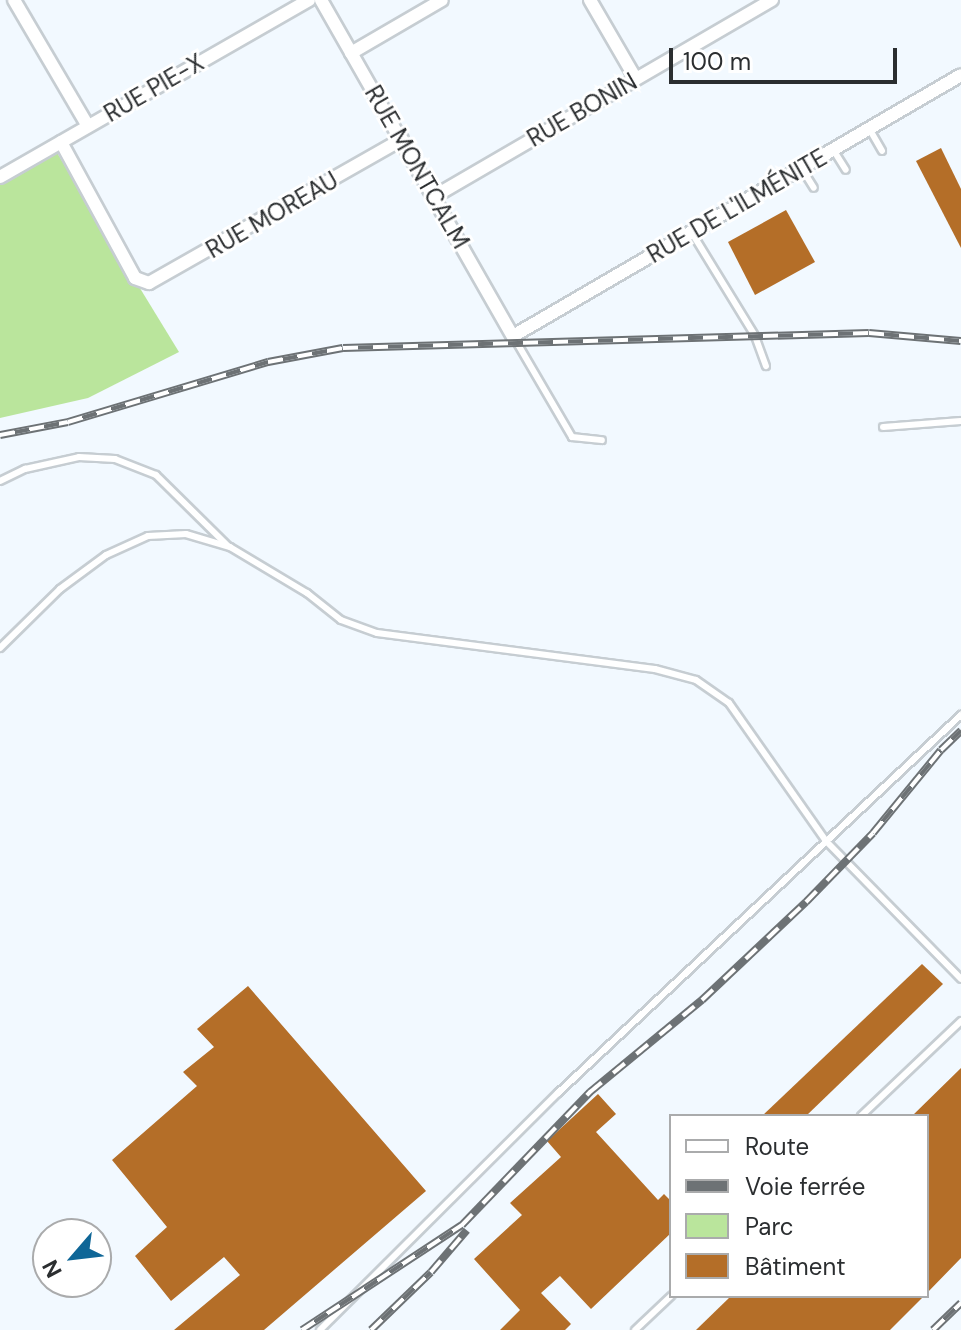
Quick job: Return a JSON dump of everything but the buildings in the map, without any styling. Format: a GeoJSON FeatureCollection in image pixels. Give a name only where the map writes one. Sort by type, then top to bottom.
{"type":"FeatureCollection","features":[{"type":"Feature","properties":{"kind":"street"},"geometry":{"type":"LineString","coordinates":[[14,0],[88,126]]}},
{"type":"Feature","properties":{"kind":"street","name":"RUE PIE-X"},"geometry":{"type":"LineString","coordinates":[[0,177],[309,0]]}},
{"type":"Feature","properties":{"kind":"street","name":"RUE MONTCALM"},"geometry":{"type":"LineString","coordinates":[[321,0],[513,336]]}},
{"type":"Feature","properties":{"kind":"street"},"geometry":{"type":"LineString","coordinates":[[351,53],[442,0]]}},
{"type":"Feature","properties":{"kind":"street"},"geometry":{"type":"LineString","coordinates":[[590,0],[636,79]]}},
{"type":"Feature","properties":{"kind":"street","name":"RUE BONIN"},"geometry":{"type":"LineString","coordinates":[[435,196],[772,0]]}},
{"type":"Feature","properties":{"kind":"street","name":"RUE DE L'ILMÉNITE"},"geometry":{"type":"LineString","coordinates":[[513,336],[961,75]]}},
{"type":"Feature","properties":{"kind":"street","name":"RUE MOREAU"},"geometry":{"type":"LineString","coordinates":[[61,142],[139,282],[157,281],[402,139]]}},
{"type":"Feature","properties":{"kind":"lane"},"geometry":{"type":"LineString","coordinates":[[870,130],[882,151]]}},
{"type":"Feature","properties":{"kind":"lane"},"geometry":{"type":"LineString","coordinates":[[834,151],[846,170]]}},
{"type":"Feature","properties":{"kind":"lane"},"geometry":{"type":"LineString","coordinates":[[802,169],[814,188]]}},
{"type":"Feature","properties":{"kind":"lane"},"geometry":{"type":"LineString","coordinates":[[692,233],[755,336],[766,366]]}},
{"type":"Feature","properties":{"kind":"lane"},"geometry":{"type":"LineString","coordinates":[[513,336],[572,437],[602,440]]}},
{"type":"Feature","properties":{"kind":"lane"},"geometry":{"type":"LineString","coordinates":[[883,427],[961,421]]}},
{"type":"Feature","properties":{"kind":"lane"},"geometry":{"type":"LineString","coordinates":[[0,481],[25,469],[79,457],[115,459],[156,475],[230,547],[307,593],[341,620],[377,633],[655,669],[696,680],[729,703],[826,841],[961,979]]}},
{"type":"Feature","properties":{"kind":"lane"},"geometry":{"type":"LineString","coordinates":[[0,648],[60,589],[106,555],[148,536],[186,534],[230,547]]}},
{"type":"Feature","properties":{"kind":"lane"},"geometry":{"type":"LineString","coordinates":[[320,1330],[558,1093],[961,715]]}},
{"type":"Feature","properties":{"kind":"lane"},"geometry":{"type":"LineString","coordinates":[[863,1114],[961,1021]]}},
{"type":"Feature","properties":{"kind":"lane"},"geometry":{"type":"LineString","coordinates":[[635,1330],[669,1298]]}},
{"type":"Feature","properties":{"kind":"green space"},"geometry":{"type":"Polygon","coordinates":[[[53,146],[179,352],[88,398],[0,418],[0,178],[53,146]]]}},
{"type":"Feature","properties":{"kind":"railway"},"geometry":{"type":"LineString","coordinates":[[0,435],[68,422],[268,362],[343,348],[869,333],[961,341]]}},
{"type":"Feature","properties":{"kind":"railway"},"geometry":{"type":"LineString","coordinates":[[302,1330],[462,1225],[590,1092],[702,1000],[806,902],[873,833],[941,750],[961,731]]}},
{"type":"Feature","properties":{"kind":"railway"},"geometry":{"type":"LineString","coordinates":[[371,1330],[431,1272],[467,1230]]}},
{"type":"Feature","properties":{"kind":"railway"},"geometry":{"type":"LineString","coordinates":[[933,1330],[961,1303]]}}]}
